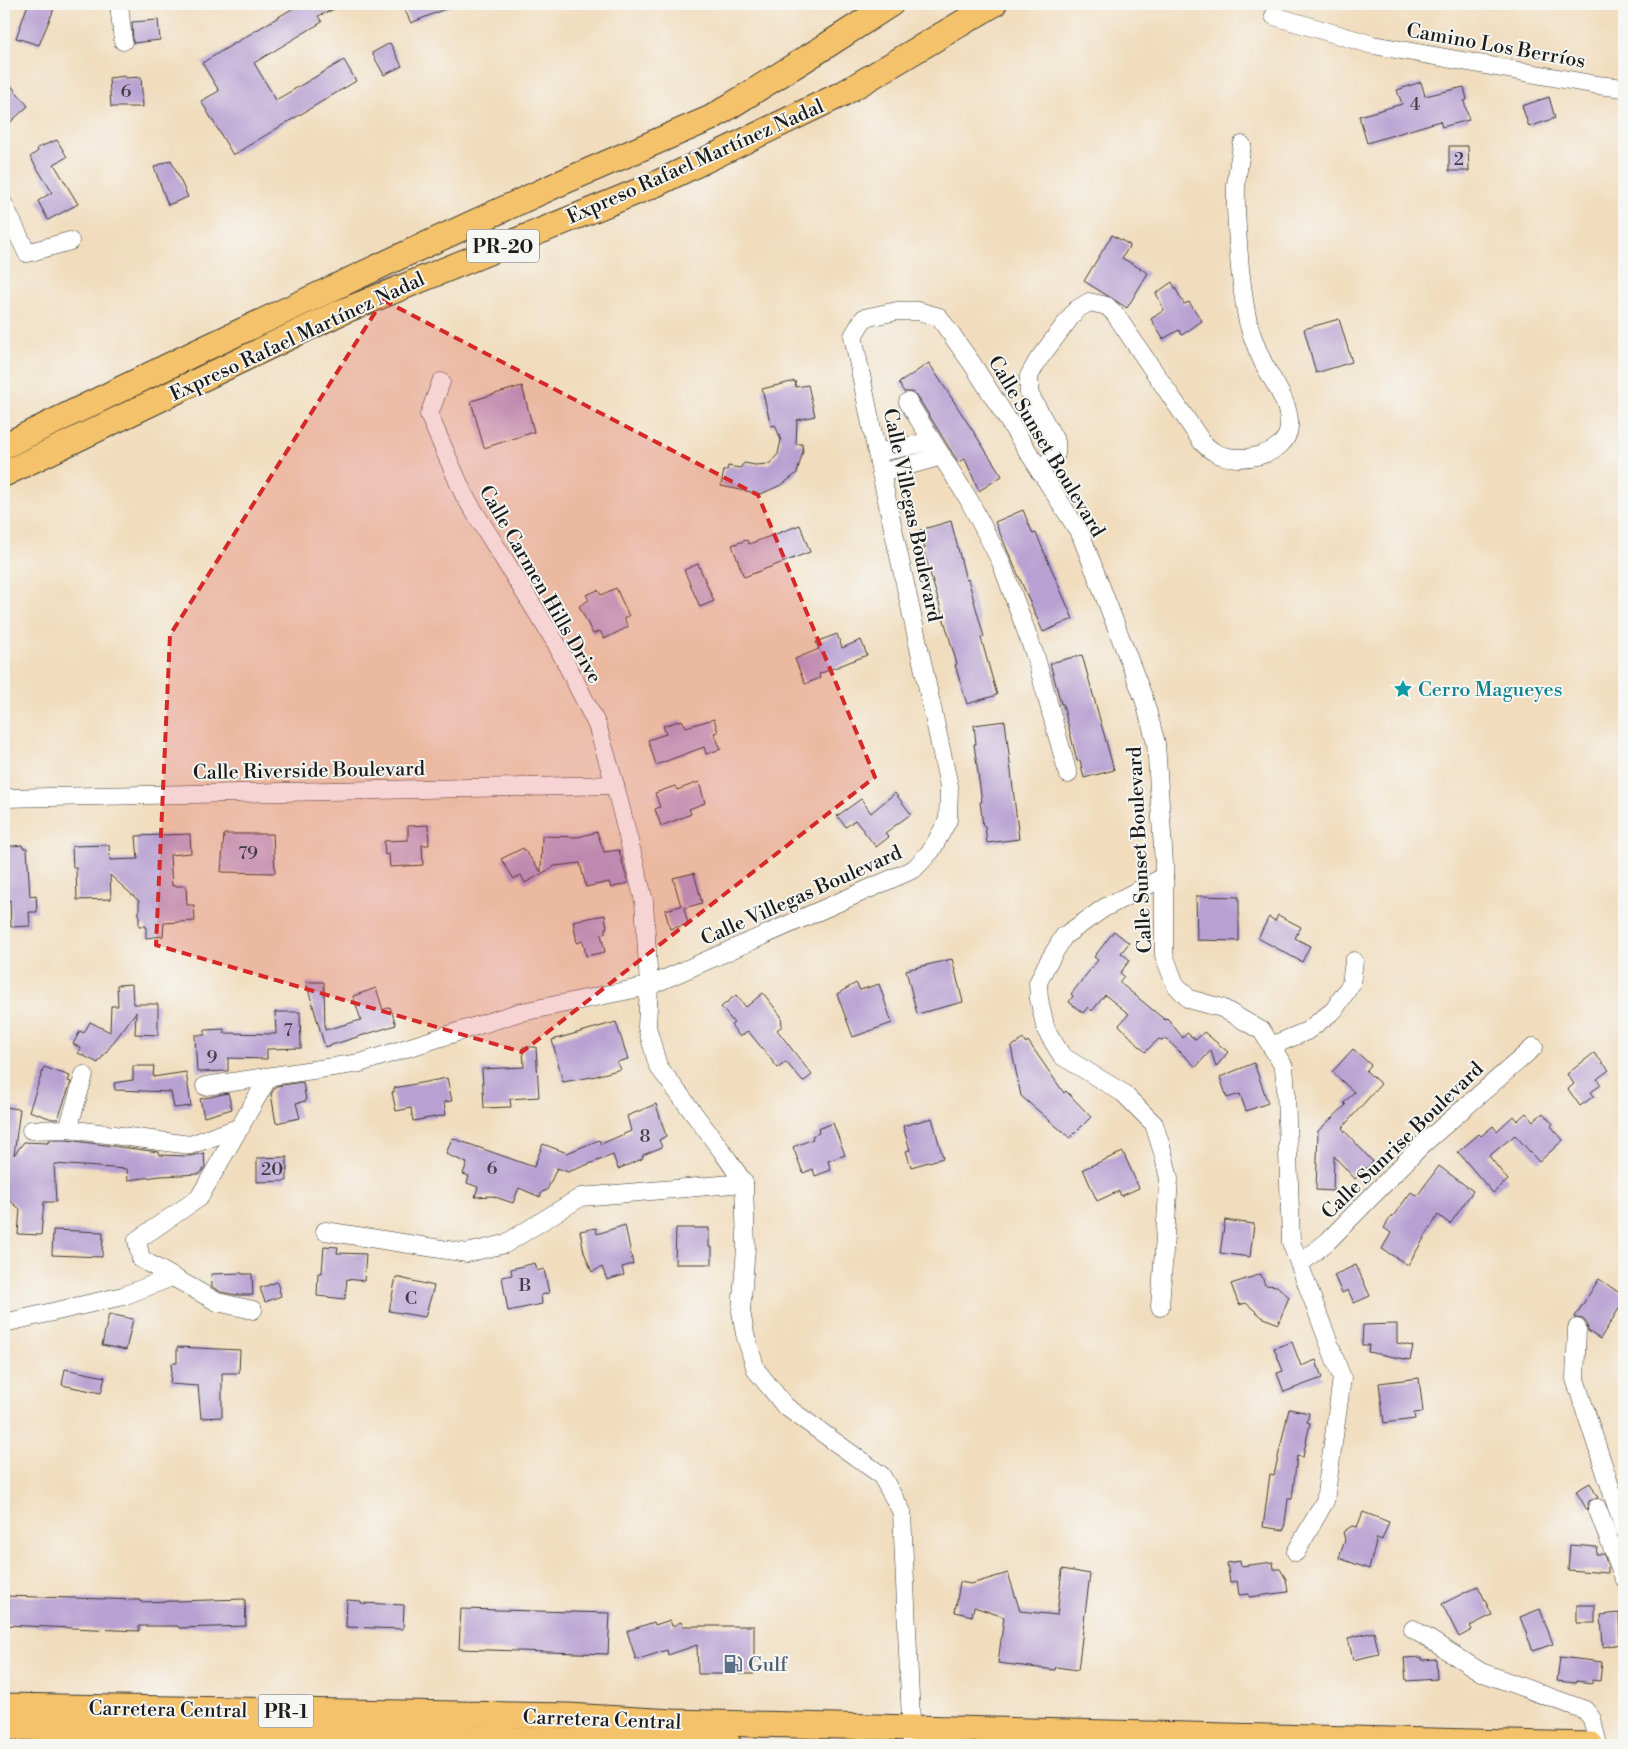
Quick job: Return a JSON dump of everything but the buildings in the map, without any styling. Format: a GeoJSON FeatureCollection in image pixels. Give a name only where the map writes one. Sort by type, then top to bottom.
{"type":"FeatureCollection","features":[{"type":"Feature","properties":{"kind":"highway","name":"Expreso Rafael Martínez Nadal"},"geometry":{"type":"LineString","coordinates":[[4,446],[399,257],[556,185],[711,118],[891,4]]}},
{"type":"Feature","properties":{"kind":"highway","name":"Expreso Rafael Martínez Nadal"},"geometry":{"type":"LineString","coordinates":[[4,474],[339,313],[665,180],[844,94],[994,4]]}},
{"type":"Feature","properties":{"kind":"highway","name":"Carretera Central"},"geometry":{"type":"LineString","coordinates":[[4,1706],[568,1716],[911,1737],[1591,1745]]}},
{"type":"Feature","properties":{"kind":"highway","name":"Carretera Central"},"geometry":{"type":"LineString","coordinates":[[4,1728],[729,1745]]}},
{"type":"Feature","properties":{"kind":"street"},"geometry":{"type":"LineString","coordinates":[[120,4],[123,41]]}},
{"type":"Feature","properties":{"kind":"street","name":"Camino Los Berríos"},"geometry":{"type":"LineString","coordinates":[[1274,16],[1373,45],[1597,85],[1624,88]]}},
{"type":"Feature","properties":{"kind":"street"},"geometry":{"type":"LineString","coordinates":[[1039,471],[1056,454],[1056,442],[1028,394],[1029,376],[1038,360],[1076,310],[1089,302],[1107,306],[1115,314],[1202,442],[1214,453],[1241,459],[1251,458],[1274,449],[1285,438],[1289,429],[1289,414],[1280,392],[1261,358],[1250,328],[1244,302],[1237,238],[1236,185],[1242,145]]}},
{"type":"Feature","properties":{"kind":"street"},"geometry":{"type":"LineString","coordinates":[[4,205],[27,253],[70,241]]}},
{"type":"Feature","properties":{"kind":"street","name":"Calle Sunset Boulevard"},"geometry":{"type":"LineString","coordinates":[[864,318],[897,311],[918,311],[939,317],[973,366],[1081,535],[1144,699],[1156,743],[1164,877],[1164,955],[1175,984],[1189,999],[1222,1008],[1262,1031],[1284,1067],[1291,1242],[1342,1378],[1325,1501],[1296,1552]]}},
{"type":"Feature","properties":{"kind":"street","name":"Calle Villegas Boulevard"},"geometry":{"type":"LineString","coordinates":[[205,1086],[360,1063],[518,1013],[649,986],[914,869],[931,851],[948,820],[949,786],[853,336],[864,318]]}},
{"type":"Feature","properties":{"kind":"street","name":"Calle Carmen Hills Drive"},"geometry":{"type":"LineString","coordinates":[[441,382],[429,415],[464,495],[560,651],[596,725],[615,784],[644,901],[649,986],[647,1027],[658,1066],[744,1182]]}},
{"type":"Feature","properties":{"kind":"street"},"geometry":{"type":"LineString","coordinates":[[908,402],[969,500],[1002,562],[1036,658],[1068,774]]}},
{"type":"Feature","properties":{"kind":"street"},"geometry":{"type":"LineString","coordinates":[[877,453],[937,448]]}},
{"type":"Feature","properties":{"kind":"street"},"geometry":{"type":"LineString","coordinates":[[881,473],[937,448]]}},
{"type":"Feature","properties":{"kind":"street","name":"Calle Riverside Boulevard"},"geometry":{"type":"LineString","coordinates":[[4,798],[615,784]]}},
{"type":"Feature","properties":{"kind":"street"},"geometry":{"type":"LineString","coordinates":[[1160,1307],[1169,1180],[1154,1124],[1123,1093],[1062,1056],[1046,1030],[1039,1000],[1038,983],[1064,936],[1104,908],[1164,877]]}},
{"type":"Feature","properties":{"kind":"street"},"geometry":{"type":"LineString","coordinates":[[1271,1046],[1307,1031],[1334,1010],[1351,984],[1354,961]]}},
{"type":"Feature","properties":{"kind":"street","name":"Calle Sunrise Boulevard"},"geometry":{"type":"LineString","coordinates":[[1300,1264],[1328,1241],[1423,1144],[1534,1047]]}},
{"type":"Feature","properties":{"kind":"street"},"geometry":{"type":"LineString","coordinates":[[68,1128],[84,1075]]}},
{"type":"Feature","properties":{"kind":"street"},"geometry":{"type":"LineString","coordinates":[[253,1310],[217,1302],[141,1259],[137,1240],[199,1198],[268,1078]]}},
{"type":"Feature","properties":{"kind":"street"},"geometry":{"type":"LineString","coordinates":[[31,1130],[68,1128],[190,1145],[241,1127]]}},
{"type":"Feature","properties":{"kind":"street"},"geometry":{"type":"LineString","coordinates":[[325,1231],[467,1253],[506,1244],[581,1197],[744,1182],[746,1248],[741,1310],[745,1334],[756,1370],[785,1406],[881,1475],[902,1512],[911,1737]]}},
{"type":"Feature","properties":{"kind":"street"},"geometry":{"type":"LineString","coordinates":[[4,1323],[123,1296],[172,1277]]}},
{"type":"Feature","properties":{"kind":"street"},"geometry":{"type":"LineString","coordinates":[[1577,1328],[1575,1379],[1624,1529]]}},
{"type":"Feature","properties":{"kind":"street"},"geometry":{"type":"LineString","coordinates":[[1597,1508],[1624,1578]]}},
{"type":"Feature","properties":{"kind":"street"},"geometry":{"type":"LineString","coordinates":[[1413,1629],[1481,1672],[1586,1710],[1592,1719],[1598,1745]]}},
{"type":"Feature","properties":{"kind":"highlighted area"},"geometry":{"type":"Polygon","coordinates":[[[383,300],[758,495],[875,777],[522,1052],[156,945],[170,635],[383,300]]]}},
{"type":"Feature","properties":{"kind":"place","name":"Cerro Magueyes"},"geometry":{"type":"Point","coordinates":[1403,689]}},
{"type":"Feature","properties":{"kind":"place","name":"Gulf"},"geometry":{"type":"Point","coordinates":[733,1664]}}]}
